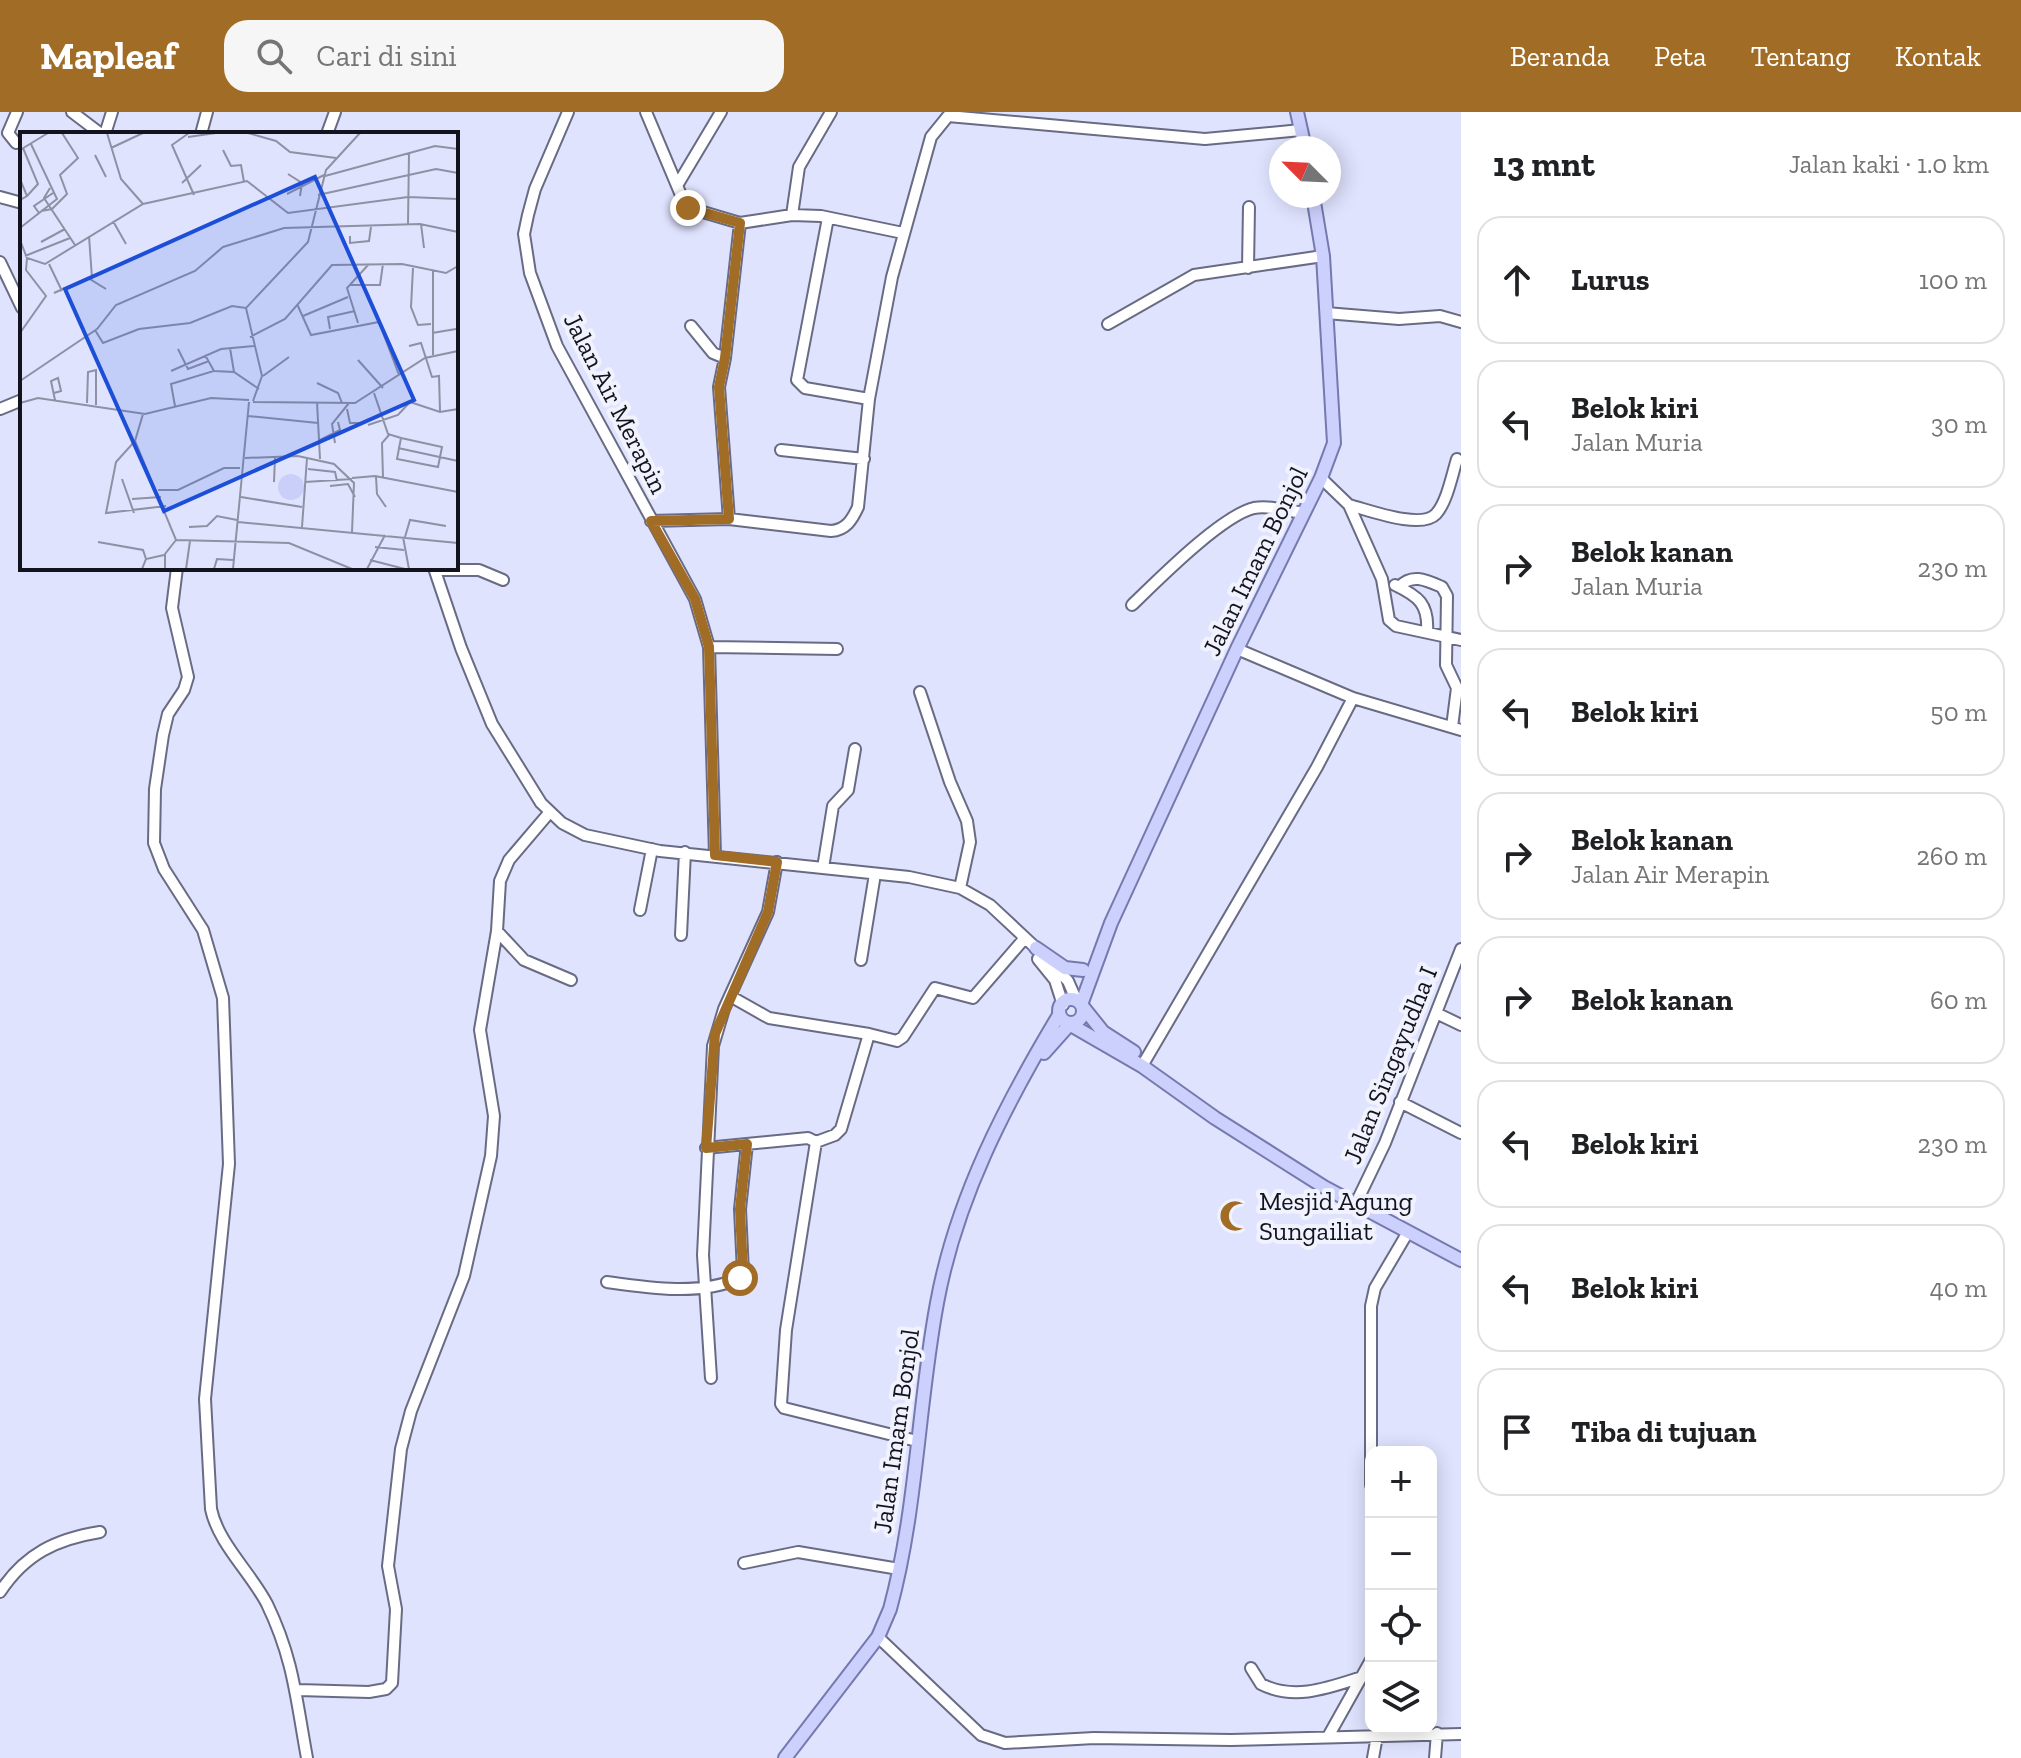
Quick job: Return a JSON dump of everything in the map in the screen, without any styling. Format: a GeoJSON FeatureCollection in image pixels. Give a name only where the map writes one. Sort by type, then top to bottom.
{"type":"FeatureCollection","features":[{"type":"Feature","properties":{"kind":"main road"},"geometry":{"type":"LineString","coordinates":[[1297,112],[1302,136]]}},
{"type":"Feature","properties":{"kind":"main road","name":"Jalan Imam Bonjol"},"geometry":{"type":"LineString","coordinates":[[785,1758],[878,1637],[890,1609],[899,1569],[937,1301],[959,1220],[991,1139],[1015,1090],[1073,1004],[1237,649],[1321,478],[1334,443],[1323,256],[1315,208]]}},
{"type":"Feature","properties":{"kind":"main road","name":"Jalan Imam Bonjol"},"geometry":{"type":"LineString","coordinates":[[1015,1090],[1070,1025],[1083,970],[1111,923]]}},
{"type":"Feature","properties":{"kind":"main road"},"geometry":{"type":"LineString","coordinates":[[1030,944],[1065,968],[1083,970]]}},
{"type":"Feature","properties":{"kind":"main road"},"geometry":{"type":"LineString","coordinates":[[1461,1252],[1281,1153],[1144,1063],[1063,1023],[1073,1004],[1144,1063],[1311,1179],[1461,1260]]}},
{"type":"Feature","properties":{"kind":"street"},"geometry":{"type":"LineString","coordinates":[[16,143],[8,130],[17,112]]}},
{"type":"Feature","properties":{"kind":"street"},"geometry":{"type":"LineString","coordinates":[[72,112],[100,132]]}},
{"type":"Feature","properties":{"kind":"street"},"geometry":{"type":"LineString","coordinates":[[104,132],[112,112]]}},
{"type":"Feature","properties":{"kind":"street"},"geometry":{"type":"LineString","coordinates":[[202,132],[207,112]]}},
{"type":"Feature","properties":{"kind":"street"},"geometry":{"type":"LineString","coordinates":[[328,132],[335,112]]}},
{"type":"Feature","properties":{"kind":"street","name":"Jalan Air Merapin"},"geometry":{"type":"LineString","coordinates":[[568,112],[535,189],[524,234],[525,254],[557,346],[695,599],[709,647],[715,855]]}},
{"type":"Feature","properties":{"kind":"street"},"geometry":{"type":"LineString","coordinates":[[646,112],[686,207],[740,223],[792,215],[828,218],[903,233]]}},
{"type":"Feature","properties":{"kind":"street"},"geometry":{"type":"LineString","coordinates":[[678,184],[721,112]]}},
{"type":"Feature","properties":{"kind":"street"},"geometry":{"type":"LineString","coordinates":[[792,215],[799,167],[831,112]]}},
{"type":"Feature","properties":{"kind":"street"},"geometry":{"type":"LineString","coordinates":[[651,521],[729,519],[840,530],[848,524],[858,507],[869,399],[903,233],[931,137],[948,116],[1205,139],[1301,130]]}},
{"type":"Feature","properties":{"kind":"street"},"geometry":{"type":"LineString","coordinates":[[0,200],[20,203]]}},
{"type":"Feature","properties":{"kind":"street"},"geometry":{"type":"LineString","coordinates":[[1248,268],[1249,207]]}},
{"type":"Feature","properties":{"kind":"street"},"geometry":{"type":"LineString","coordinates":[[828,218],[797,380],[805,388],[869,399]]}},
{"type":"Feature","properties":{"kind":"street"},"geometry":{"type":"LineString","coordinates":[[729,519],[719,387],[740,223]]}},
{"type":"Feature","properties":{"kind":"street"},"geometry":{"type":"LineString","coordinates":[[1108,324],[1194,275],[1323,256]]}},
{"type":"Feature","properties":{"kind":"street"},"geometry":{"type":"LineString","coordinates":[[0,262],[20,304]]}},
{"type":"Feature","properties":{"kind":"street"},"geometry":{"type":"LineString","coordinates":[[1326,313],[1399,319],[1440,316],[1461,322]]}},
{"type":"Feature","properties":{"kind":"street"},"geometry":{"type":"LineString","coordinates":[[691,326],[713,353],[725,358]]}},
{"type":"Feature","properties":{"kind":"street"},"geometry":{"type":"LineString","coordinates":[[0,409],[20,401]]}},
{"type":"Feature","properties":{"kind":"street"},"geometry":{"type":"LineString","coordinates":[[781,450],[864,459]]}},
{"type":"Feature","properties":{"kind":"street"},"geometry":{"type":"LineString","coordinates":[[1349,505],[1413,521],[1431,517],[1439,511],[1457,459]]}},
{"type":"Feature","properties":{"kind":"street"},"geometry":{"type":"LineString","coordinates":[[1321,478],[1349,505],[1382,579],[1389,620],[1396,626],[1461,640]]}},
{"type":"Feature","properties":{"kind":"street"},"geometry":{"type":"LineString","coordinates":[[1132,605],[1175,565],[1241,514],[1259,507],[1304,513]]}},
{"type":"Feature","properties":{"kind":"street"},"geometry":{"type":"LineString","coordinates":[[177,570],[172,608],[188,677],[184,690],[168,714],[163,735],[155,789],[154,843],[164,869],[196,916],[209,945],[223,998],[229,1164],[205,1399],[211,1509],[215,1525],[268,1607],[289,1655],[298,1690],[307,1758]]}},
{"type":"Feature","properties":{"kind":"street"},"geometry":{"type":"LineString","coordinates":[[435,570],[461,648],[492,724],[549,813],[573,829],[652,849],[929,880],[960,888],[990,905],[1068,981],[1073,1004]]}},
{"type":"Feature","properties":{"kind":"street"},"geometry":{"type":"LineString","coordinates":[[458,570],[479,570],[503,580]]}},
{"type":"Feature","properties":{"kind":"street"},"geometry":{"type":"LineString","coordinates":[[1237,649],[1353,698],[1457,729],[1457,688],[1446,665],[1447,596],[1442,587],[1411,578],[1399,587]]}},
{"type":"Feature","properties":{"kind":"street"},"geometry":{"type":"LineString","coordinates":[[1382,579],[1421,599],[1426,608],[1427,632]]}},
{"type":"Feature","properties":{"kind":"street"},"geometry":{"type":"LineString","coordinates":[[709,647],[837,649]]}},
{"type":"Feature","properties":{"kind":"street"},"geometry":{"type":"LineString","coordinates":[[920,692],[950,782],[967,821],[970,842],[960,888]]}},
{"type":"Feature","properties":{"kind":"street"},"geometry":{"type":"LineString","coordinates":[[1144,1063],[1317,767],[1353,698]]}},
{"type":"Feature","properties":{"kind":"street"},"geometry":{"type":"LineString","coordinates":[[823,868],[833,806],[848,790],[855,749]]}},
{"type":"Feature","properties":{"kind":"street"},"geometry":{"type":"LineString","coordinates":[[298,1690],[369,1692],[386,1689],[392,1683],[396,1619],[388,1566],[401,1449],[411,1411],[464,1276],[491,1156],[494,1116],[480,1030],[497,931],[501,874],[549,813]]}},
{"type":"Feature","properties":{"kind":"street"},"geometry":{"type":"LineString","coordinates":[[640,910],[652,849]]}},
{"type":"Feature","properties":{"kind":"street"},"geometry":{"type":"LineString","coordinates":[[681,935],[685,852]]}},
{"type":"Feature","properties":{"kind":"street"},"geometry":{"type":"LineString","coordinates":[[711,1378],[703,1288],[706,1148],[713,1046],[730,996],[768,912],[777,862]]}},
{"type":"Feature","properties":{"kind":"street"},"geometry":{"type":"LineString","coordinates":[[861,960],[875,874]]}},
{"type":"Feature","properties":{"kind":"street"},"geometry":{"type":"LineString","coordinates":[[497,931],[524,960],[571,980]]}},
{"type":"Feature","properties":{"kind":"street"},"geometry":{"type":"LineString","coordinates":[[730,996],[769,1018],[897,1041],[903,1037],[935,988],[973,998],[1030,944]]}},
{"type":"Feature","properties":{"kind":"street","name":"Jalan Singayudha I"},"geometry":{"type":"LineString","coordinates":[[1359,1197],[1461,949]]}},
{"type":"Feature","properties":{"kind":"street"},"geometry":{"type":"LineString","coordinates":[[1436,1013],[1461,1025]]}},
{"type":"Feature","properties":{"kind":"street"},"geometry":{"type":"LineString","coordinates":[[706,1148],[808,1138],[816,1142],[835,1135],[841,1129],[869,1034]]}},
{"type":"Feature","properties":{"kind":"street"},"geometry":{"type":"LineString","coordinates":[[1400,1102],[1461,1133]]}},
{"type":"Feature","properties":{"kind":"street"},"geometry":{"type":"LineString","coordinates":[[816,1142],[786,1330],[781,1404],[784,1408],[917,1441]]}},
{"type":"Feature","properties":{"kind":"street"},"geometry":{"type":"LineString","coordinates":[[607,1282],[654,1288],[703,1288],[738,1280],[743,1272],[740,1209],[747,1144]]}},
{"type":"Feature","properties":{"kind":"street"},"geometry":{"type":"LineString","coordinates":[[1371,1446],[1371,1306],[1375,1288],[1408,1232]]}},
{"type":"Feature","properties":{"kind":"street"},"geometry":{"type":"LineString","coordinates":[[0,1592],[3,1580],[39,1549],[65,1537],[100,1532]]}},
{"type":"Feature","properties":{"kind":"street"},"geometry":{"type":"LineString","coordinates":[[744,1563],[798,1552],[899,1569]]}},
{"type":"Feature","properties":{"kind":"street"},"geometry":{"type":"LineString","coordinates":[[878,1637],[981,1735],[1005,1743],[1094,1738],[1231,1740],[1417,1734]]}},
{"type":"Feature","properties":{"kind":"street"},"geometry":{"type":"LineString","coordinates":[[1329,1735],[1370,1662]]}},
{"type":"Feature","properties":{"kind":"street"},"geometry":{"type":"LineString","coordinates":[[1251,1668],[1261,1684],[1287,1692],[1319,1691],[1362,1677]]}},
{"type":"Feature","properties":{"kind":"street"},"geometry":{"type":"LineString","coordinates":[[1437,1733],[1461,1734]]}},
{"type":"Feature","properties":{"kind":"street"},"geometry":{"type":"LineString","coordinates":[[1435,1758],[1437,1734]]}},
{"type":"Feature","properties":{"kind":"street"},"geometry":{"type":"LineString","coordinates":[[1373,1758],[1377,1736]]}},
{"type":"Feature","properties":{"kind":"street"},"geometry":{"type":"LineString","coordinates":[[1005,1743],[1006,1758]]}},
{"type":"Feature","properties":{"kind":"place","name":"Mesjid Agung Sungailiat"},"geometry":{"type":"Point","coordinates":[1235,1216]}},
{"type":"Feature","properties":{"kind":"route"},"geometry":{"type":"LineString","coordinates":[[688,208],[740,223],[719,387],[729,519],[651,521],[695,599],[709,647],[715,855],[777,862],[771,904],[724,1009],[713,1046],[706,1148],[747,1144],[740,1209],[743,1272],[740,1278]]}}]}
